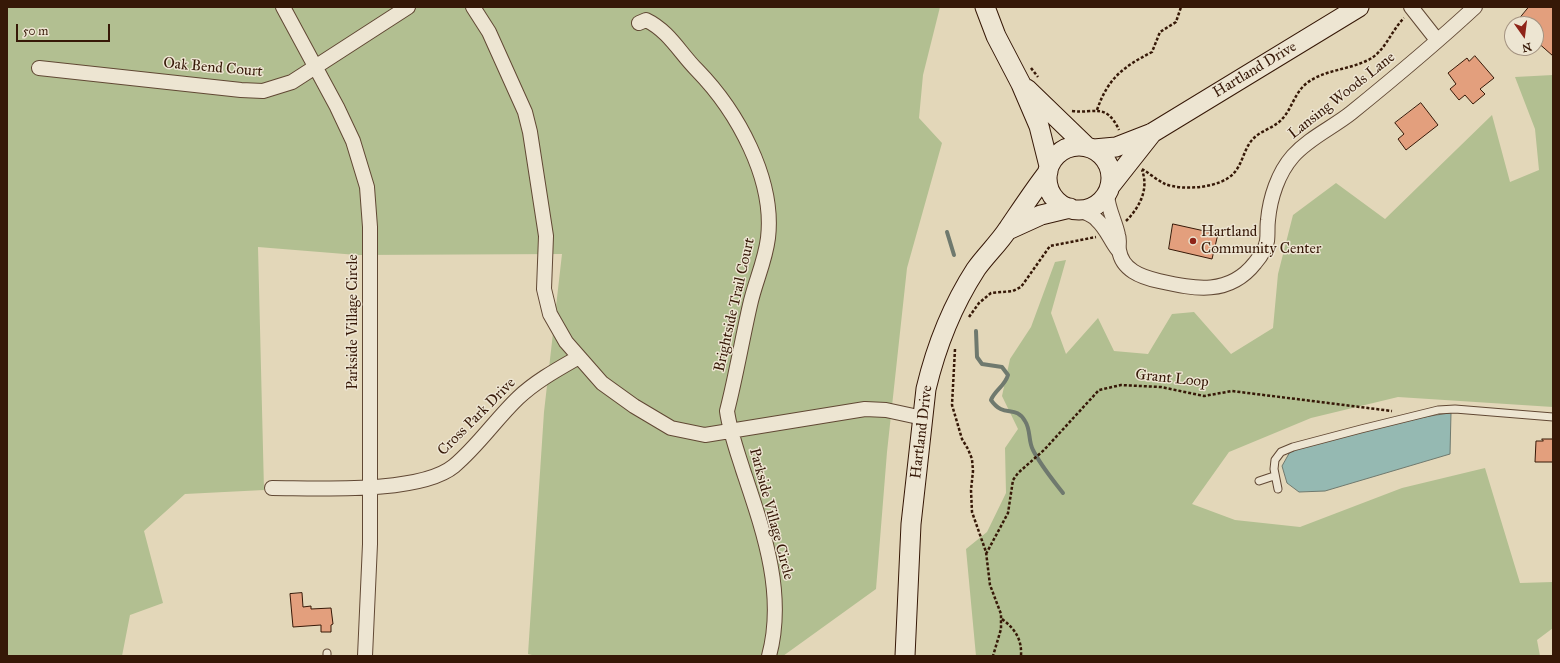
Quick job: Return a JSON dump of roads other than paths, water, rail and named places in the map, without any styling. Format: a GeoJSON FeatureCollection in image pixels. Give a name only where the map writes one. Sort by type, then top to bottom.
{"type":"FeatureCollection","features":[{"type":"Feature","properties":{"kind":"main road"},"geometry":{"type":"LineString","coordinates":[[986,7],[996,36],[1030,81],[1090,148],[1102,155],[1108,164],[1111,174],[1109,190]]}},
{"type":"Feature","properties":{"kind":"main road","name":"Hartland Drive"},"geometry":{"type":"LineString","coordinates":[[904,656],[912,524],[923,418],[931,369],[939,341],[949,319],[976,270],[1008,230],[1049,169],[1055,157],[1063,150],[1073,146],[1090,148],[1116,146],[1152,133],[1359,7]]}},
{"type":"Feature","properties":{"kind":"main road"},"geometry":{"type":"LineString","coordinates":[[1030,81],[1049,169],[1048,187],[1060,204],[1075,209]]}},
{"type":"Feature","properties":{"kind":"main road","name":"Hartland Drive"},"geometry":{"type":"LineString","coordinates":[[1008,230],[1041,215],[1095,205],[1109,190],[1152,133]]}},
{"type":"Feature","properties":{"kind":"street","name":"Parkside Village Circle"},"geometry":{"type":"LineString","coordinates":[[283,7],[347,126],[367,187],[370,227],[370,544],[365,656]]}},
{"type":"Feature","properties":{"kind":"street","name":"Oak Bend Court"},"geometry":{"type":"LineString","coordinates":[[39,68],[263,91],[292,82],[408,7]]}},
{"type":"Feature","properties":{"kind":"street","name":"Parkside Village Circle"},"geometry":{"type":"LineString","coordinates":[[473,7],[489,32],[525,112],[530,132],[546,236],[544,289],[550,314],[566,342],[607,387],[634,406],[671,428],[705,434],[865,409],[886,410],[923,418]]}},
{"type":"Feature","properties":{"kind":"street","name":"Lansing Woods Lane"},"geometry":{"type":"LineString","coordinates":[[1075,209],[1098,221],[1107,232],[1110,240],[1118,250],[1128,269],[1138,275],[1145,278],[1187,287],[1204,289],[1222,286],[1236,281],[1247,273],[1258,259],[1266,243],[1272,197],[1280,177],[1292,157],[1311,140],[1346,117],[1380,90],[1475,7]]}},
{"type":"Feature","properties":{"kind":"street"},"geometry":{"type":"LineString","coordinates":[[1412,8],[1437,40]]}},
{"type":"Feature","properties":{"kind":"street","name":"Brightside Trail Court"},"geometry":{"type":"LineString","coordinates":[[639,23],[646,20],[655,25],[678,46],[689,62],[713,88],[730,111],[749,145],[765,188],[769,211],[768,238],[762,270],[750,304],[727,412],[730,430]]}},
{"type":"Feature","properties":{"kind":"street","name":"Lansing Woods Lane"},"geometry":{"type":"LineString","coordinates":[[1109,190],[1110,215],[1119,236],[1118,250]]}},
{"type":"Feature","properties":{"kind":"street","name":"Cross Park Drive"},"geometry":{"type":"LineString","coordinates":[[272,488],[397,486],[434,476],[447,470],[465,454],[522,394],[557,369],[579,357]]}},
{"type":"Feature","properties":{"kind":"street","name":"Parkside Village Circle"},"geometry":{"type":"LineString","coordinates":[[730,430],[755,505],[773,574],[776,603],[775,625],[769,656]]}},
{"type":"Feature","properties":{"kind":"lane"},"geometry":{"type":"LineString","coordinates":[[1278,489],[1274,476],[1275,460],[1281,452],[1293,447],[1438,410],[1455,409],[1553,417]]}},
{"type":"Feature","properties":{"kind":"lane"},"geometry":{"type":"LineString","coordinates":[[1259,481],[1274,476]]}},
{"type":"Feature","properties":{"kind":"water"},"geometry":{"type":"Polygon","coordinates":[[[1451,413],[1450,454],[1325,491],[1299,492],[1287,483],[1282,466],[1291,450],[1413,419],[1451,413]]]}},
{"type":"Feature","properties":{"kind":"waterway"},"geometry":{"type":"LineString","coordinates":[[947,232],[954,255]]}},
{"type":"Feature","properties":{"kind":"waterway"},"geometry":{"type":"LineString","coordinates":[[976,331],[977,357],[982,364],[1002,367],[1008,375],[1005,382],[991,400],[1000,409],[1017,413],[1025,421],[1029,432],[1031,447],[1047,473],[1063,493]]}},
{"type":"Feature","properties":{"kind":"place","name":"Hartland Community Center"},"geometry":{"type":"Point","coordinates":[1193,241]}}]}
